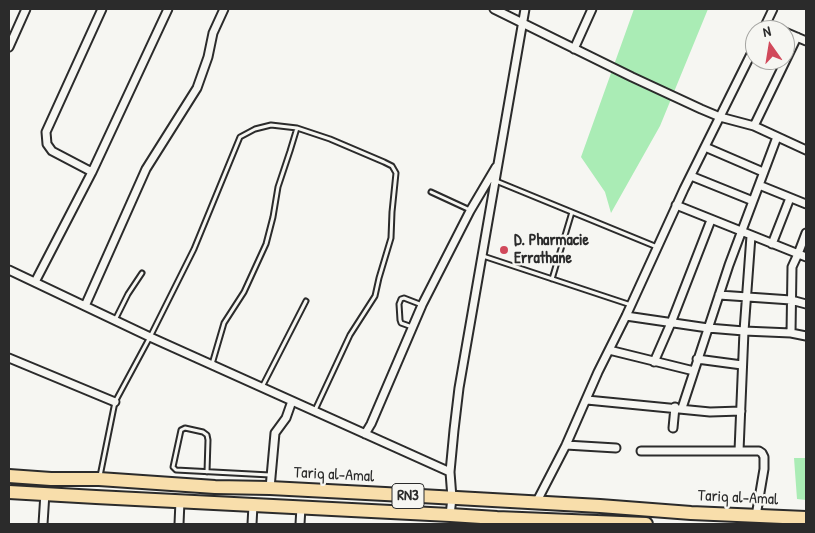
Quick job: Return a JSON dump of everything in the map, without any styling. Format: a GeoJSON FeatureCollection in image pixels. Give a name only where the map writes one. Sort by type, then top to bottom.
{"type":"FeatureCollection","features":[{"type":"Feature","properties":{"kind":"highway","name":"Tariq al-Amal"},"geometry":{"type":"LineString","coordinates":[[9,476],[270,488],[806,518]]}},
{"type":"Feature","properties":{"kind":"highway","name":"Tariq al-Amal"},"geometry":{"type":"LineString","coordinates":[[9,492],[590,523],[646,524]]}},
{"type":"Feature","properties":{"kind":"street"},"geometry":{"type":"LineString","coordinates":[[9,47],[26,9]]}},
{"type":"Feature","properties":{"kind":"street"},"geometry":{"type":"LineString","coordinates":[[92,172],[52,151],[48,144],[46,132],[102,9]]}},
{"type":"Feature","properties":{"kind":"street"},"geometry":{"type":"LineString","coordinates":[[35,282],[92,172],[168,9]]}},
{"type":"Feature","properties":{"kind":"street"},"geometry":{"type":"LineString","coordinates":[[85,306],[146,169],[197,88],[208,57],[213,33],[224,9]]}},
{"type":"Feature","properties":{"kind":"street"},"geometry":{"type":"LineString","coordinates":[[494,9],[632,77],[720,117],[754,126],[806,150]]}},
{"type":"Feature","properties":{"kind":"street"},"geometry":{"type":"LineString","coordinates":[[450,515],[452,498],[450,472],[460,388],[526,9]]}},
{"type":"Feature","properties":{"kind":"street"},"geometry":{"type":"LineString","coordinates":[[574,48],[592,9]]}},
{"type":"Feature","properties":{"kind":"street"},"geometry":{"type":"LineString","coordinates":[[795,37],[806,42]]}},
{"type":"Feature","properties":{"kind":"street"},"geometry":{"type":"LineString","coordinates":[[754,126],[798,38]]}},
{"type":"Feature","properties":{"kind":"street"},"geometry":{"type":"LineString","coordinates":[[536,503],[566,445],[676,205],[745,66]]}},
{"type":"Feature","properties":{"kind":"street"},"geometry":{"type":"LineString","coordinates":[[673,428],[678,408],[694,371],[741,232],[777,137]]}},
{"type":"Feature","properties":{"kind":"street"},"geometry":{"type":"LineString","coordinates":[[705,147],[763,172]]}},
{"type":"Feature","properties":{"kind":"street"},"geometry":{"type":"LineString","coordinates":[[365,434],[422,305],[470,211],[499,163]]}},
{"type":"Feature","properties":{"kind":"street"},"geometry":{"type":"LineString","coordinates":[[691,176],[753,201]]}},
{"type":"Feature","properties":{"kind":"street"},"geometry":{"type":"LineString","coordinates":[[759,185],[806,204]]}},
{"type":"Feature","properties":{"kind":"street"},"geometry":{"type":"LineString","coordinates":[[772,244],[790,198]]}},
{"type":"Feature","properties":{"kind":"street"},"geometry":{"type":"LineString","coordinates":[[676,205],[806,257]]}},
{"type":"Feature","properties":{"kind":"street"},"geometry":{"type":"LineString","coordinates":[[654,362],[711,220]]}},
{"type":"Feature","properties":{"kind":"street"},"geometry":{"type":"LineString","coordinates":[[791,334],[792,267],[806,233]]}},
{"type":"Feature","properties":{"kind":"street"},"geometry":{"type":"LineString","coordinates":[[739,451],[744,331],[752,236]]}},
{"type":"Feature","properties":{"kind":"street"},"geometry":{"type":"LineString","coordinates":[[9,270],[150,337],[450,472]]}},
{"type":"Feature","properties":{"kind":"street"},"geometry":{"type":"LineString","coordinates":[[719,295],[791,300],[806,304]]}},
{"type":"Feature","properties":{"kind":"street"},"geometry":{"type":"LineString","coordinates":[[626,316],[708,328],[806,336]]}},
{"type":"Feature","properties":{"kind":"street"},"geometry":{"type":"LineString","coordinates":[[610,350],[694,371]]}},
{"type":"Feature","properties":{"kind":"street"},"geometry":{"type":"LineString","coordinates":[[698,359],[742,365]]}},
{"type":"Feature","properties":{"kind":"street"},"geometry":{"type":"LineString","coordinates":[[10,362],[115,402]]}},
{"type":"Feature","properties":{"kind":"street"},"geometry":{"type":"LineString","coordinates":[[587,400],[710,412],[741,411]]}},
{"type":"Feature","properties":{"kind":"street"},"geometry":{"type":"LineString","coordinates":[[270,488],[275,432],[286,418],[292,401]]}},
{"type":"Feature","properties":{"kind":"street"},"geometry":{"type":"LineString","coordinates":[[566,445],[616,448]]}},
{"type":"Feature","properties":{"kind":"street"},"geometry":{"type":"LineString","coordinates":[[641,451],[759,451],[764,456],[763,480],[756,516]]}},
{"type":"Feature","properties":{"kind":"street"},"geometry":{"type":"LineString","coordinates":[[43,524],[45,493]]}},
{"type":"Feature","properties":{"kind":"street"},"geometry":{"type":"LineString","coordinates":[[179,524],[180,501]]}},
{"type":"Feature","properties":{"kind":"street"},"geometry":{"type":"LineString","coordinates":[[252,524],[253,504]]}},
{"type":"Feature","properties":{"kind":"street"},"geometry":{"type":"LineString","coordinates":[[300,524],[301,507]]}},
{"type":"Feature","properties":{"kind":"lane"},"geometry":{"type":"LineString","coordinates":[[99,480],[115,402],[194,249],[240,137],[256,128],[271,125],[297,128],[330,138],[392,166],[396,173],[391,238],[375,296],[350,335],[314,411]]}},
{"type":"Feature","properties":{"kind":"lane"},"geometry":{"type":"LineString","coordinates":[[212,365],[224,323],[244,292],[266,244],[274,217],[278,187],[297,128]]}},
{"type":"Feature","properties":{"kind":"lane"},"geometry":{"type":"LineString","coordinates":[[496,181],[657,247]]}},
{"type":"Feature","properties":{"kind":"lane"},"geometry":{"type":"LineString","coordinates":[[431,192],[470,211]]}},
{"type":"Feature","properties":{"kind":"lane"},"geometry":{"type":"LineString","coordinates":[[552,279],[572,212]]}},
{"type":"Feature","properties":{"kind":"lane"},"geometry":{"type":"LineString","coordinates":[[482,256],[631,305]]}},
{"type":"Feature","properties":{"kind":"lane"},"geometry":{"type":"LineString","coordinates":[[115,320],[128,294],[142,273]]}},
{"type":"Feature","properties":{"kind":"lane"},"geometry":{"type":"LineString","coordinates":[[413,327],[401,323],[399,304],[401,299],[404,298],[422,305]]}},
{"type":"Feature","properties":{"kind":"lane"},"geometry":{"type":"LineString","coordinates":[[262,387],[306,301]]}},
{"type":"Feature","properties":{"kind":"lane"},"geometry":{"type":"LineString","coordinates":[[207,472],[207,435],[203,432],[185,428],[181,430],[173,467],[176,470],[207,472],[271,475]]}},
{"type":"Feature","properties":{"kind":"green space"},"geometry":{"type":"Polygon","coordinates":[[[634,9],[708,9],[660,126],[611,213],[605,192],[581,157],[634,9]]]}},
{"type":"Feature","properties":{"kind":"green space"},"geometry":{"type":"Polygon","coordinates":[[[794,458],[806,458],[806,500],[797,499],[794,458]]]}},
{"type":"Feature","properties":{"kind":"place","name":"D. Pharmacie Errathane"},"geometry":{"type":"Point","coordinates":[504,250]}}]}
